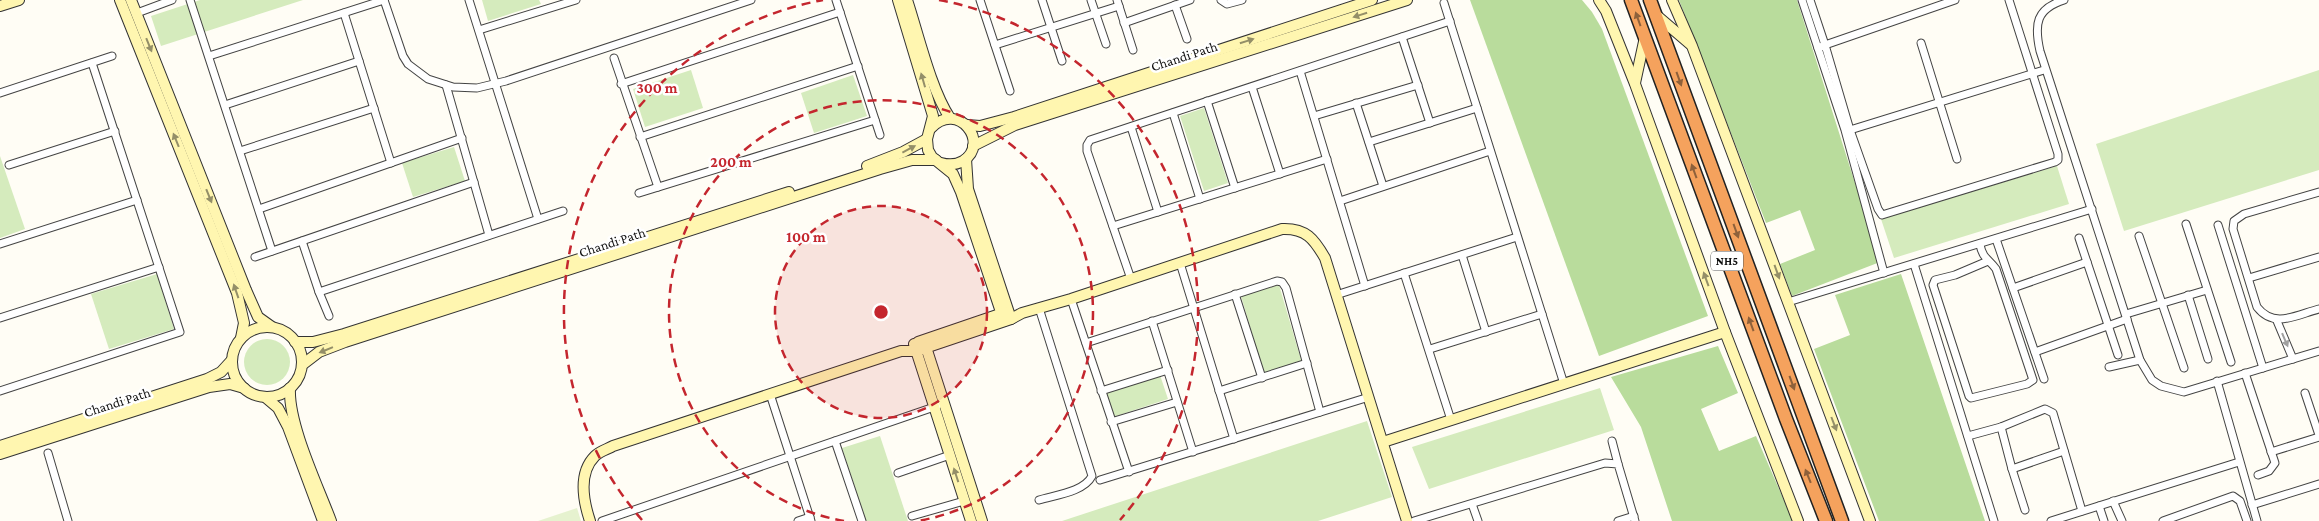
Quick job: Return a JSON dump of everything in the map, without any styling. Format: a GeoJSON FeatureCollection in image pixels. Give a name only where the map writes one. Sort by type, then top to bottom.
{"type":"FeatureCollection","features":[{"type":"Feature","properties":{"kind":"highway","name":"NH5"},"geometry":{"type":"LineString","coordinates":[[1631,0],[1786,419],[1826,521]]}},
{"type":"Feature","properties":{"kind":"highway","name":"NH5"},"geometry":{"type":"LineString","coordinates":[[1650,0],[1842,521]]}},
{"type":"Feature","properties":{"kind":"main road"},"geometry":{"type":"LineString","coordinates":[[0,6],[19,0]]}},
{"type":"Feature","properties":{"kind":"main road"},"geometry":{"type":"LineString","coordinates":[[120,0],[237,293],[244,323],[241,338],[233,352],[233,373],[244,388],[254,394],[265,397],[278,395],[290,388],[298,378],[302,365],[302,355],[296,342],[285,332],[272,327],[258,317],[131,0]]}},
{"type":"Feature","properties":{"kind":"main road"},"geometry":{"type":"LineString","coordinates":[[898,0],[933,116],[927,139],[928,150],[952,174],[961,192],[1006,316]]}},
{"type":"Feature","properties":{"kind":"main road"},"geometry":{"type":"LineString","coordinates":[[907,0],[930,72],[950,118]]}},
{"type":"Feature","properties":{"kind":"main road","name":"Chandi Path"},"geometry":{"type":"LineString","coordinates":[[966,125],[980,126],[1014,117],[1372,0]]}},
{"type":"Feature","properties":{"kind":"main road","name":"Chandi Path"},"geometry":{"type":"LineString","coordinates":[[973,146],[987,137],[1015,125],[1407,0]]}},
{"type":"Feature","properties":{"kind":"main road"},"geometry":{"type":"LineString","coordinates":[[1599,0],[1606,11],[1635,84],[1725,332],[1798,521]]}},
{"type":"Feature","properties":{"kind":"main road"},"geometry":{"type":"LineString","coordinates":[[1672,0],[1692,46],[1870,521]]}},
{"type":"Feature","properties":{"kind":"main road"},"geometry":{"type":"LineString","coordinates":[[1655,14],[1692,46]]}},
{"type":"Feature","properties":{"kind":"main road"},"geometry":{"type":"LineString","coordinates":[[1635,84],[1645,37]]}},
{"type":"Feature","properties":{"kind":"main road"},"geometry":{"type":"LineString","coordinates":[[931,128],[942,120],[950,118],[960,120],[972,133],[973,146],[966,159],[968,189],[1006,316]]}},
{"type":"Feature","properties":{"kind":"main road","name":"Chandi Path"},"geometry":{"type":"LineString","coordinates":[[296,342],[313,342],[344,334],[876,164],[927,139]]}},
{"type":"Feature","properties":{"kind":"main road"},"geometry":{"type":"LineString","coordinates":[[938,161],[949,165],[966,159]]}},
{"type":"Feature","properties":{"kind":"main road","name":"Chandi Path"},"geometry":{"type":"LineString","coordinates":[[302,365],[319,352],[345,342],[880,170],[912,160],[938,161]]}},
{"type":"Feature","properties":{"kind":"main road"},"geometry":{"type":"LineString","coordinates":[[590,521],[584,505],[583,488],[587,469],[597,454],[613,446],[1006,316],[1071,299],[1282,229],[1302,232],[1314,239],[1325,258],[1407,521]]}},
{"type":"Feature","properties":{"kind":"main road"},"geometry":{"type":"LineString","coordinates":[[241,338],[255,329],[272,327]]}},
{"type":"Feature","properties":{"kind":"main road"},"geometry":{"type":"LineString","coordinates":[[1383,442],[1725,332]]}},
{"type":"Feature","properties":{"kind":"main road"},"geometry":{"type":"LineString","coordinates":[[917,347],[982,521]]}},
{"type":"Feature","properties":{"kind":"main road","name":"Chandi Path"},"geometry":{"type":"LineString","coordinates":[[0,446],[207,379],[220,372],[232,360]]}},
{"type":"Feature","properties":{"kind":"main road","name":"Chandi Path"},"geometry":{"type":"LineString","coordinates":[[0,454],[209,387],[230,384],[244,388]]}},
{"type":"Feature","properties":{"kind":"main road"},"geometry":{"type":"LineString","coordinates":[[290,388],[289,402],[295,424],[331,521]]}},
{"type":"Feature","properties":{"kind":"main road"},"geometry":{"type":"LineString","coordinates":[[265,397],[278,408],[288,427],[323,521]]}},
{"type":"Feature","properties":{"kind":"main road"},"geometry":{"type":"LineString","coordinates":[[939,406],[950,455],[971,521]]}},
{"type":"Feature","properties":{"kind":"street"},"geometry":{"type":"LineString","coordinates":[[137,13],[172,0]]}},
{"type":"Feature","properties":{"kind":"street"},"geometry":{"type":"LineString","coordinates":[[190,0],[272,251]]}},
{"type":"Feature","properties":{"kind":"street"},"geometry":{"type":"LineString","coordinates":[[209,56],[384,0],[408,64],[428,79],[446,85],[477,88],[751,0]]}},
{"type":"Feature","properties":{"kind":"street"},"geometry":{"type":"LineString","coordinates":[[469,0],[538,219]]}},
{"type":"Feature","properties":{"kind":"street"},"geometry":{"type":"LineString","coordinates":[[479,30],[576,0]]}},
{"type":"Feature","properties":{"kind":"street"},"geometry":{"type":"LineString","coordinates":[[836,0],[880,135]]}},
{"type":"Feature","properties":{"kind":"street"},"geometry":{"type":"LineString","coordinates":[[980,0],[1010,91]]}},
{"type":"Feature","properties":{"kind":"street"},"geometry":{"type":"LineString","coordinates":[[1042,0],[1062,61]]}},
{"type":"Feature","properties":{"kind":"street"},"geometry":{"type":"LineString","coordinates":[[1091,0],[1106,44]]}},
{"type":"Feature","properties":{"kind":"street"},"geometry":{"type":"LineString","coordinates":[[1124,22],[1190,0]]}},
{"type":"Feature","properties":{"kind":"street"},"geometry":{"type":"LineString","coordinates":[[1221,0],[1227,4],[1242,0]]}},
{"type":"Feature","properties":{"kind":"street"},"geometry":{"type":"LineString","coordinates":[[1802,0],[1822,47],[1879,213],[1882,215],[2058,160],[2058,154],[2034,73],[2009,0]]}},
{"type":"Feature","properties":{"kind":"street"},"geometry":{"type":"LineString","coordinates":[[1810,0],[1884,273]]}},
{"type":"Feature","properties":{"kind":"street"},"geometry":{"type":"LineString","coordinates":[[1822,47],[1956,0]]}},
{"type":"Feature","properties":{"kind":"street"},"geometry":{"type":"LineString","coordinates":[[2064,0],[2046,7],[2039,18],[2036,33],[2044,70],[2092,209],[2140,360],[2152,380],[2173,390],[2184,392],[2319,351]]}},
{"type":"Feature","properties":{"kind":"street"},"geometry":{"type":"LineString","coordinates":[[995,45],[1095,13],[1118,3],[1133,50]]}},
{"type":"Feature","properties":{"kind":"street"},"geometry":{"type":"LineString","coordinates":[[1444,3],[1564,384]]}},
{"type":"Feature","properties":{"kind":"street"},"geometry":{"type":"LineString","coordinates":[[1174,5],[1187,39]]}},
{"type":"Feature","properties":{"kind":"street"},"geometry":{"type":"LineString","coordinates":[[621,84],[840,12]]}},
{"type":"Feature","properties":{"kind":"street"},"geometry":{"type":"LineString","coordinates":[[344,13],[391,163]]}},
{"type":"Feature","properties":{"kind":"street"},"geometry":{"type":"LineString","coordinates":[[1131,279],[1087,145],[1094,139],[1450,21]]}},
{"type":"Feature","properties":{"kind":"street"},"geometry":{"type":"LineString","coordinates":[[1402,37],[1430,123]]}},
{"type":"Feature","properties":{"kind":"street"},"geometry":{"type":"LineString","coordinates":[[1921,43],[1957,159]]}},
{"type":"Feature","properties":{"kind":"street"},"geometry":{"type":"LineString","coordinates":[[0,93],[112,56]]}},
{"type":"Feature","properties":{"kind":"street"},"geometry":{"type":"LineString","coordinates":[[614,58],[621,84],[658,187]]}},
{"type":"Feature","properties":{"kind":"street"},"geometry":{"type":"LineString","coordinates":[[225,105],[359,61]]}},
{"type":"Feature","properties":{"kind":"street"},"geometry":{"type":"LineString","coordinates":[[0,391],[180,332],[92,63]]}},
{"type":"Feature","properties":{"kind":"street"},"geometry":{"type":"LineString","coordinates":[[640,137],[858,66]]}},
{"type":"Feature","properties":{"kind":"street"},"geometry":{"type":"LineString","coordinates":[[1850,130],[2044,70]]}},
{"type":"Feature","properties":{"kind":"street"},"geometry":{"type":"LineString","coordinates":[[1300,71],[1365,286]]}},
{"type":"Feature","properties":{"kind":"street"},"geometry":{"type":"LineString","coordinates":[[446,85],[489,235]]}},
{"type":"Feature","properties":{"kind":"street"},"geometry":{"type":"LineString","coordinates":[[1314,116],[1418,85]]}},
{"type":"Feature","properties":{"kind":"street"},"geometry":{"type":"LineString","coordinates":[[1252,87],[1280,174]]}},
{"type":"Feature","properties":{"kind":"street"},"geometry":{"type":"LineString","coordinates":[[1207,101],[1235,188]]}},
{"type":"Feature","properties":{"kind":"street"},"geometry":{"type":"LineString","coordinates":[[1356,104],[1384,186]]}},
{"type":"Feature","properties":{"kind":"street"},"geometry":{"type":"LineString","coordinates":[[240,151],[374,108]]}},
{"type":"Feature","properties":{"kind":"street"},"geometry":{"type":"LineString","coordinates":[[1369,142],[1477,108]]}},
{"type":"Feature","properties":{"kind":"street"},"geometry":{"type":"LineString","coordinates":[[1173,113],[1200,199]]}},
{"type":"Feature","properties":{"kind":"street"},"geometry":{"type":"LineString","coordinates":[[639,193],[875,120]]}},
{"type":"Feature","properties":{"kind":"street"},"geometry":{"type":"LineString","coordinates":[[1131,126],[1158,212]]}},
{"type":"Feature","properties":{"kind":"street"},"geometry":{"type":"LineString","coordinates":[[9,165],[115,131]]}},
{"type":"Feature","properties":{"kind":"street"},"geometry":{"type":"LineString","coordinates":[[259,209],[462,138]]}},
{"type":"Feature","properties":{"kind":"street"},"geometry":{"type":"LineString","coordinates":[[1340,201],[1490,150]]}},
{"type":"Feature","properties":{"kind":"street"},"geometry":{"type":"LineString","coordinates":[[1113,226],[1327,158]]}},
{"type":"Feature","properties":{"kind":"street"},"geometry":{"type":"LineString","coordinates":[[255,257],[474,182]]}},
{"type":"Feature","properties":{"kind":"street"},"geometry":{"type":"LineString","coordinates":[[2319,192],[2244,214],[2234,221],[2233,229],[2257,308],[2267,318],[2276,320],[2319,309]]}},
{"type":"Feature","properties":{"kind":"street"},"geometry":{"type":"LineString","coordinates":[[0,244],[137,200]]}},
{"type":"Feature","properties":{"kind":"street"},"geometry":{"type":"LineString","coordinates":[[1788,302],[1980,245],[2092,209]]}},
{"type":"Feature","properties":{"kind":"street"},"geometry":{"type":"LineString","coordinates":[[319,292],[563,211]]}},
{"type":"Feature","properties":{"kind":"street"},"geometry":{"type":"LineString","coordinates":[[2186,224],[2231,362]]}},
{"type":"Feature","properties":{"kind":"street"},"geometry":{"type":"LineString","coordinates":[[2218,225],[2263,368]]}},
{"type":"Feature","properties":{"kind":"street"},"geometry":{"type":"LineString","coordinates":[[2139,236],[2184,368]]}},
{"type":"Feature","properties":{"kind":"street"},"geometry":{"type":"LineString","coordinates":[[1336,295],[1517,237]]}},
{"type":"Feature","properties":{"kind":"street"},"geometry":{"type":"LineString","coordinates":[[2079,238],[2118,355]]}},
{"type":"Feature","properties":{"kind":"street"},"geometry":{"type":"LineString","coordinates":[[1996,239],[2044,379]]}},
{"type":"Feature","properties":{"kind":"street"},"geometry":{"type":"LineString","coordinates":[[302,241],[329,316]]}},
{"type":"Feature","properties":{"kind":"street"},"geometry":{"type":"LineString","coordinates":[[1980,245],[1983,256],[1988,261],[1996,269],[2033,380],[2027,384],[1971,398],[1933,285],[1935,280],[1955,275],[1988,261]]}},
{"type":"Feature","properties":{"kind":"street"},"geometry":{"type":"LineString","coordinates":[[1462,255],[1486,332]]}},
{"type":"Feature","properties":{"kind":"street"},"geometry":{"type":"LineString","coordinates":[[2249,278],[2319,257]]}},
{"type":"Feature","properties":{"kind":"street"},"geometry":{"type":"LineString","coordinates":[[2013,288],[2087,262]]}},
{"type":"Feature","properties":{"kind":"street"},"geometry":{"type":"LineString","coordinates":[[1180,263],[1234,439]]}},
{"type":"Feature","properties":{"kind":"street"},"geometry":{"type":"LineString","coordinates":[[1914,264],[1994,521]]}},
{"type":"Feature","properties":{"kind":"street"},"geometry":{"type":"LineString","coordinates":[[0,318],[159,267]]}},
{"type":"Feature","properties":{"kind":"street"},"geometry":{"type":"LineString","coordinates":[[1404,273],[1430,349],[1451,420]]}},
{"type":"Feature","properties":{"kind":"street"},"geometry":{"type":"LineString","coordinates":[[1086,343],[1276,281],[1282,282],[1286,288],[1320,412]]}},
{"type":"Feature","properties":{"kind":"street"},"geometry":{"type":"LineString","coordinates":[[2035,352],[2108,326],[2162,302],[2207,290]]}},
{"type":"Feature","properties":{"kind":"street"},"geometry":{"type":"LineString","coordinates":[[1235,294],[1262,378]]}},
{"type":"Feature","properties":{"kind":"street"},"geometry":{"type":"LineString","coordinates":[[2188,295],[2208,358]]}},
{"type":"Feature","properties":{"kind":"street"},"geometry":{"type":"LineString","coordinates":[[1071,299],[1129,472]]}},
{"type":"Feature","properties":{"kind":"street"},"geometry":{"type":"LineString","coordinates":[[1039,308],[1092,476],[1089,482],[1081,486],[1039,500]]}},
{"type":"Feature","properties":{"kind":"street"},"geometry":{"type":"LineString","coordinates":[[1430,349],[1542,314]]}},
{"type":"Feature","properties":{"kind":"street"},"geometry":{"type":"LineString","coordinates":[[2276,320],[2293,359]]}},
{"type":"Feature","properties":{"kind":"street"},"geometry":{"type":"LineString","coordinates":[[1152,321],[1193,452]]}},
{"type":"Feature","properties":{"kind":"street"},"geometry":{"type":"LineString","coordinates":[[2109,367],[2140,360]]}},
{"type":"Feature","properties":{"kind":"street"},"geometry":{"type":"LineString","coordinates":[[1219,391],[1307,363]]}},
{"type":"Feature","properties":{"kind":"street"},"geometry":{"type":"LineString","coordinates":[[1101,391],[1168,370]]}},
{"type":"Feature","properties":{"kind":"street"},"geometry":{"type":"LineString","coordinates":[[2245,373],[2274,463],[2273,468],[2258,475]]}},
{"type":"Feature","properties":{"kind":"street"},"geometry":{"type":"LineString","coordinates":[[2217,381],[2238,462],[2257,521]]}},
{"type":"Feature","properties":{"kind":"street"},"geometry":{"type":"LineString","coordinates":[[2271,452],[2319,436],[2305,393]]}},
{"type":"Feature","properties":{"kind":"street"},"geometry":{"type":"LineString","coordinates":[[770,394],[810,519],[798,521]]}},
{"type":"Feature","properties":{"kind":"street"},"geometry":{"type":"LineString","coordinates":[[1100,480],[1369,397]]}},
{"type":"Feature","properties":{"kind":"street"},"geometry":{"type":"LineString","coordinates":[[1111,422],[1177,402]]}},
{"type":"Feature","properties":{"kind":"street"},"geometry":{"type":"LineString","coordinates":[[602,521],[939,406]]}},
{"type":"Feature","properties":{"kind":"street"},"geometry":{"type":"LineString","coordinates":[[1968,436],[2001,427],[2045,409],[2050,409],[2053,412],[2082,511]]}},
{"type":"Feature","properties":{"kind":"street"},"geometry":{"type":"LineString","coordinates":[[2001,427],[2025,510]]}},
{"type":"Feature","properties":{"kind":"street"},"geometry":{"type":"LineString","coordinates":[[835,441],[862,521]]}},
{"type":"Feature","properties":{"kind":"street"},"geometry":{"type":"LineString","coordinates":[[1612,441],[1634,518],[1618,521]]}},
{"type":"Feature","properties":{"kind":"street"},"geometry":{"type":"LineString","coordinates":[[2012,469],[2064,452]]}},
{"type":"Feature","properties":{"kind":"street"},"geometry":{"type":"LineString","coordinates":[[48,453],[68,521]]}},
{"type":"Feature","properties":{"kind":"street"},"geometry":{"type":"LineString","coordinates":[[898,473],[950,455]]}},
{"type":"Feature","properties":{"kind":"street"},"geometry":{"type":"LineString","coordinates":[[2051,521],[2238,462]]}},
{"type":"Feature","properties":{"kind":"street"},"geometry":{"type":"LineString","coordinates":[[1414,521],[1605,463],[1618,464]]}},
{"type":"Feature","properties":{"kind":"street"},"geometry":{"type":"LineString","coordinates":[[2252,505],[2319,484]]}},
{"type":"Feature","properties":{"kind":"street"},"geometry":{"type":"LineString","coordinates":[[2163,521],[2233,496],[2240,501],[2247,521]]}},
{"type":"Feature","properties":{"kind":"street"},"geometry":{"type":"LineString","coordinates":[[912,516],[964,501]]}},
{"type":"Feature","properties":{"kind":"street"},"geometry":{"type":"LineString","coordinates":[[2114,501],[2122,521]]}},
{"type":"Feature","properties":{"kind":"street"},"geometry":{"type":"LineString","coordinates":[[1472,504],[1478,521]]}},
{"type":"Feature","properties":{"kind":"street"},"geometry":{"type":"LineString","coordinates":[[2099,506],[2104,521]]}},
{"type":"Feature","properties":{"kind":"green space"},"geometry":{"type":"Polygon","coordinates":[[[200,0],[303,0],[161,46],[151,16],[200,0]]]}},
{"type":"Feature","properties":{"kind":"green space"},"geometry":{"type":"Polygon","coordinates":[[[482,0],[539,0],[541,4],[488,21],[482,0]]]}},
{"type":"Feature","properties":{"kind":"green space"},"geometry":{"type":"Polygon","coordinates":[[[1470,0],[1582,0],[1592,12],[1602,29],[1708,316],[1599,356],[1470,0]]]}},
{"type":"Feature","properties":{"kind":"green space"},"geometry":{"type":"Polygon","coordinates":[[[1679,0],[1797,0],[1880,262],[1792,296],[1780,264],[1815,250],[1800,210],[1766,223],[1679,0]]]}},
{"type":"Feature","properties":{"kind":"green space"},"geometry":{"type":"Polygon","coordinates":[[[691,70],[703,108],[645,127],[633,89],[691,70]]]}},
{"type":"Feature","properties":{"kind":"green space"},"geometry":{"type":"Polygon","coordinates":[[[2319,70],[2319,170],[2124,231],[2096,144],[2319,70]]]}},
{"type":"Feature","properties":{"kind":"green space"},"geometry":{"type":"Polygon","coordinates":[[[853,75],[867,116],[814,133],[801,93],[853,75]]]}},
{"type":"Feature","properties":{"kind":"green space"},"geometry":{"type":"Polygon","coordinates":[[[1204,108],[1228,183],[1204,191],[1180,116],[1204,108]]]}},
{"type":"Feature","properties":{"kind":"green space"},"geometry":{"type":"Polygon","coordinates":[[[454,147],[465,181],[413,197],[402,163],[454,147]]]}},
{"type":"Feature","properties":{"kind":"green space"},"geometry":{"type":"Polygon","coordinates":[[[0,156],[25,229],[0,238],[0,156]]]}},
{"type":"Feature","properties":{"kind":"green space"},"geometry":{"type":"Polygon","coordinates":[[[2057,166],[2069,204],[1894,258],[1881,219],[2057,166]]]}},
{"type":"Feature","properties":{"kind":"green space"},"geometry":{"type":"Polygon","coordinates":[[[157,274],[174,329],[109,349],[91,294],[157,274]]]}},
{"type":"Feature","properties":{"kind":"green space"},"geometry":{"type":"Polygon","coordinates":[[[1901,274],[1985,521],[1879,521],[1814,349],[1850,335],[1835,295],[1901,274]]]}},
{"type":"Feature","properties":{"kind":"green space"},"geometry":{"type":"Polygon","coordinates":[[[1279,285],[1302,363],[1264,374],[1241,296],[1279,285]]]}},
{"type":"Feature","properties":{"kind":"green space"},"geometry":{"type":"Polygon","coordinates":[[[262,339],[272,339],[286,349],[290,362],[286,375],[280,381],[272,385],[262,385],[248,375],[244,367],[244,357],[254,343],[262,339]]]}},
{"type":"Feature","properties":{"kind":"green space"},"geometry":{"type":"Polygon","coordinates":[[[1718,346],[1738,393],[1701,409],[1719,451],[1756,436],[1793,521],[1672,521],[1641,427],[1611,377],[1718,346]]]}},
{"type":"Feature","properties":{"kind":"green space"},"geometry":{"type":"Polygon","coordinates":[[[1160,375],[1168,399],[1113,417],[1105,393],[1160,375]]]}},
{"type":"Feature","properties":{"kind":"green space"},"geometry":{"type":"Polygon","coordinates":[[[1600,388],[1614,430],[1429,489],[1412,447],[1600,388]]]}},
{"type":"Feature","properties":{"kind":"green space"},"geometry":{"type":"Polygon","coordinates":[[[1367,421],[1392,497],[1318,521],[1062,521],[1367,421]]]}},
{"type":"Feature","properties":{"kind":"green space"},"geometry":{"type":"Polygon","coordinates":[[[880,436],[908,521],[866,521],[842,448],[880,436]]]}},
{"type":"Feature","properties":{"kind":"green space"},"geometry":{"type":"Polygon","coordinates":[[[577,508],[581,521],[538,521],[577,508]]]}}]}
